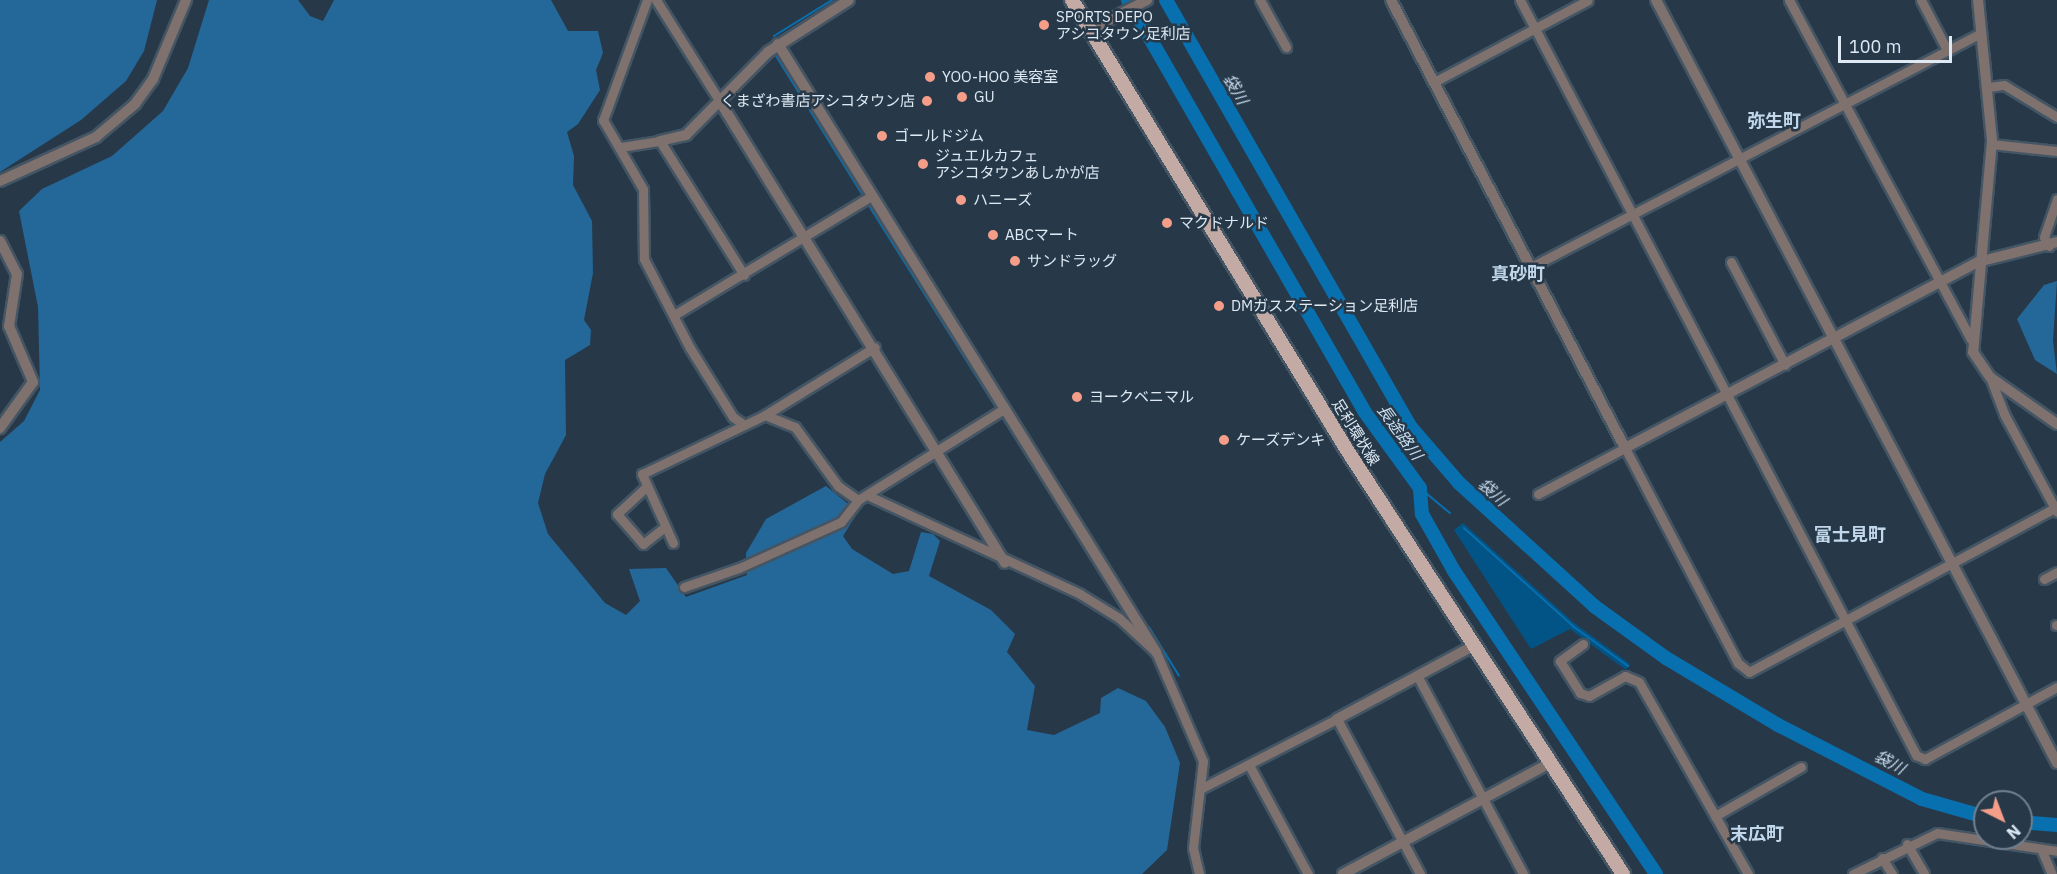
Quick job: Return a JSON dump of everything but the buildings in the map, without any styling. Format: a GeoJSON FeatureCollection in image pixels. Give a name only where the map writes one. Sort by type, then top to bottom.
{"type":"FeatureCollection","features":[{"type":"Feature","properties":{"kind":"main road","name":"足利環状線"},"geometry":{"type":"LineString","coordinates":[[1072,0],[1088,31],[1548,765],[1623,874]]}},
{"type":"Feature","properties":{"kind":"street"},"geometry":{"type":"LineString","coordinates":[[0,181],[96,137],[135,104],[153,79],[186,0]]}},
{"type":"Feature","properties":{"kind":"street"},"geometry":{"type":"LineString","coordinates":[[647,0],[604,112],[645,197],[642,255],[733,417],[743,424]]}},
{"type":"Feature","properties":{"kind":"street"},"geometry":{"type":"LineString","coordinates":[[656,0],[939,450],[1005,563]]}},
{"type":"Feature","properties":{"kind":"street"},"geometry":{"type":"LineString","coordinates":[[621,147],[686,135],[778,44],[849,0]]}},
{"type":"Feature","properties":{"kind":"street"},"geometry":{"type":"LineString","coordinates":[[1088,31],[1147,0]]}},
{"type":"Feature","properties":{"kind":"street"},"geometry":{"type":"LineString","coordinates":[[1260,0],[1286,47]]}},
{"type":"Feature","properties":{"kind":"street"},"geometry":{"type":"LineString","coordinates":[[1391,0],[1738,663],[1749,672],[2056,509],[2004,414],[1990,377]]}},
{"type":"Feature","properties":{"kind":"street"},"geometry":{"type":"LineString","coordinates":[[1520,0],[1920,759],[2057,687]]}},
{"type":"Feature","properties":{"kind":"street"},"geometry":{"type":"LineString","coordinates":[[1434,82],[1588,0]]}},
{"type":"Feature","properties":{"kind":"street"},"geometry":{"type":"LineString","coordinates":[[1656,0],[2057,763]]}},
{"type":"Feature","properties":{"kind":"street"},"geometry":{"type":"LineString","coordinates":[[1789,0],[1939,284],[1971,339],[1978,364],[1990,377],[2057,424]]}},
{"type":"Feature","properties":{"kind":"street"},"geometry":{"type":"LineString","coordinates":[[1921,0],[1947,50]]}},
{"type":"Feature","properties":{"kind":"street"},"geometry":{"type":"LineString","coordinates":[[1971,339],[1991,144],[1989,87],[1978,0]]}},
{"type":"Feature","properties":{"kind":"street"},"geometry":{"type":"LineString","coordinates":[[1531,267],[1982,33]]}},
{"type":"Feature","properties":{"kind":"street"},"geometry":{"type":"LineString","coordinates":[[778,44],[1156,652],[1203,761],[1193,848],[1199,874]]}},
{"type":"Feature","properties":{"kind":"street"},"geometry":{"type":"LineString","coordinates":[[1989,87],[2004,85],[2057,117]]}},
{"type":"Feature","properties":{"kind":"street"},"geometry":{"type":"LineString","coordinates":[[660,141],[744,275]]}},
{"type":"Feature","properties":{"kind":"street"},"geometry":{"type":"LineString","coordinates":[[1991,144],[2057,151]]}},
{"type":"Feature","properties":{"kind":"street"},"geometry":{"type":"LineString","coordinates":[[674,315],[744,275],[871,196]]}},
{"type":"Feature","properties":{"kind":"street"},"geometry":{"type":"LineString","coordinates":[[2053,244],[2044,237],[2057,199]]}},
{"type":"Feature","properties":{"kind":"street"},"geometry":{"type":"LineString","coordinates":[[0,241],[17,274],[9,326],[33,382],[0,428]]}},
{"type":"Feature","properties":{"kind":"street"},"geometry":{"type":"LineString","coordinates":[[1538,494],[1978,262],[2053,244]]}},
{"type":"Feature","properties":{"kind":"street"},"geometry":{"type":"LineString","coordinates":[[1731,262],[1785,365]]}},
{"type":"Feature","properties":{"kind":"street"},"geometry":{"type":"LineString","coordinates":[[673,543],[646,487],[645,472],[765,415],[875,348]]}},
{"type":"Feature","properties":{"kind":"street"},"geometry":{"type":"LineString","coordinates":[[684,586],[739,568],[840,522],[862,497],[1005,408]]}},
{"type":"Feature","properties":{"kind":"street"},"geometry":{"type":"LineString","coordinates":[[765,415],[795,428],[838,486],[1005,563],[1080,594],[1119,618],[1156,652]]}},
{"type":"Feature","properties":{"kind":"street"},"geometry":{"type":"LineString","coordinates":[[646,487],[617,514],[643,544],[665,527]]}},
{"type":"Feature","properties":{"kind":"street"},"geometry":{"type":"LineString","coordinates":[[2043,579],[2057,572]]}},
{"type":"Feature","properties":{"kind":"street"},"geometry":{"type":"LineString","coordinates":[[1583,644],[1560,661],[1580,693],[1589,696],[1625,676],[1639,682],[1748,874]]}},
{"type":"Feature","properties":{"kind":"street"},"geometry":{"type":"LineString","coordinates":[[1200,789],[1418,677],[1473,646]]}},
{"type":"Feature","properties":{"kind":"street"},"geometry":{"type":"LineString","coordinates":[[1418,677],[1523,874]]}},
{"type":"Feature","properties":{"kind":"street"},"geometry":{"type":"LineString","coordinates":[[1337,719],[1420,874]]}},
{"type":"Feature","properties":{"kind":"street"},"geometry":{"type":"LineString","coordinates":[[1249,765],[1308,874]]}},
{"type":"Feature","properties":{"kind":"street"},"geometry":{"type":"LineString","coordinates":[[1342,874],[1548,765]]}},
{"type":"Feature","properties":{"kind":"street"},"geometry":{"type":"LineString","coordinates":[[1715,816],[1801,767]]}},
{"type":"Feature","properties":{"kind":"street"},"geometry":{"type":"LineString","coordinates":[[1853,874],[1907,844],[1944,833],[2042,851],[2057,851]]}},
{"type":"Feature","properties":{"kind":"street"},"geometry":{"type":"LineString","coordinates":[[1907,844],[1924,874]]}},
{"type":"Feature","properties":{"kind":"street"},"geometry":{"type":"LineString","coordinates":[[2042,851],[2052,874]]}},
{"type":"Feature","properties":{"kind":"street"},"geometry":{"type":"LineString","coordinates":[[1882,858],[1892,874]]}},
{"type":"Feature","properties":{"kind":"shaded area"},"geometry":{"type":"Polygon","coordinates":[[[0,0],[157,0],[144,51],[126,81],[81,120],[0,172],[0,0]]]}},
{"type":"Feature","properties":{"kind":"shaded area"},"geometry":{"type":"Polygon","coordinates":[[[209,0],[298,0],[310,16],[323,21],[334,0],[551,0],[568,31],[598,31],[603,53],[596,70],[600,90],[578,124],[567,132],[574,156],[573,185],[592,221],[593,273],[584,320],[591,330],[590,345],[565,360],[566,435],[545,474],[538,503],[548,534],[605,603],[626,615],[640,601],[629,569],[666,568],[686,597],[747,575],[746,553],[766,519],[826,486],[858,512],[843,536],[852,549],[893,574],[909,571],[921,532],[933,534],[940,541],[929,576],[991,610],[1015,634],[1007,652],[1035,686],[1027,730],[1054,735],[1100,713],[1101,698],[1118,688],[1146,701],[1165,727],[1180,763],[1167,850],[1142,874],[0,874],[0,442],[24,421],[40,390],[38,307],[19,211],[42,189],[112,156],[163,111],[188,68],[209,0]]]}},
{"type":"Feature","properties":{"kind":"shaded area"},"geometry":{"type":"Polygon","coordinates":[[[2057,281],[2053,341],[2057,374],[2035,360],[2017,319],[2044,285],[2057,281]]]}},
{"type":"Feature","properties":{"kind":"shaded area"},"geometry":{"type":"Polygon","coordinates":[[[1463,523],[1573,622],[1630,664],[1626,670],[1570,629],[1531,649],[1454,530],[1463,523]]]}},
{"type":"Feature","properties":{"kind":"waterway"},"geometry":{"type":"LineString","coordinates":[[774,36],[832,0]]}},
{"type":"Feature","properties":{"kind":"waterway","name":"長途路川"},"geometry":{"type":"LineString","coordinates":[[1128,0],[1364,411],[1420,488],[1422,514],[1454,571],[1656,874]]}},
{"type":"Feature","properties":{"kind":"waterway","name":"袋川"},"geometry":{"type":"LineString","coordinates":[[1166,0],[1409,425],[1459,483],[1594,606],[1666,658],[1778,725],[1922,799],[1973,814]]}},
{"type":"Feature","properties":{"kind":"waterway"},"geometry":{"type":"LineString","coordinates":[[776,56],[863,196]]}},
{"type":"Feature","properties":{"kind":"waterway"},"geometry":{"type":"LineString","coordinates":[[866,201],[997,409]]}},
{"type":"Feature","properties":{"kind":"waterway"},"geometry":{"type":"LineString","coordinates":[[1000,414],[1133,624]]}},
{"type":"Feature","properties":{"kind":"waterway"},"geometry":{"type":"LineString","coordinates":[[1420,488],[1450,513]]}},
{"type":"Feature","properties":{"kind":"waterway"},"geometry":{"type":"LineString","coordinates":[[1464,528],[1574,627],[1628,666]]}},
{"type":"Feature","properties":{"kind":"waterway"},"geometry":{"type":"LineString","coordinates":[[1149,627],[1179,676]]}},
{"type":"Feature","properties":{"kind":"waterway","name":"袋川"},"geometry":{"type":"LineString","coordinates":[[2033,823],[2057,825]]}},
{"type":"Feature","properties":{"kind":"place","name":"SPORTS DEPO アシコタウン足利店"},"geometry":{"type":"Point","coordinates":[1044,25]}},
{"type":"Feature","properties":{"kind":"place","name":"YOO-HOO 美容室"},"geometry":{"type":"Point","coordinates":[930,77]}},
{"type":"Feature","properties":{"kind":"place","name":"GU"},"geometry":{"type":"Point","coordinates":[962,97]}},
{"type":"Feature","properties":{"kind":"place","name":"くまざわ書店アシコタウン店"},"geometry":{"type":"Point","coordinates":[927,101]}},
{"type":"Feature","properties":{"kind":"place","name":"ゴールドジム"},"geometry":{"type":"Point","coordinates":[882,136]}},
{"type":"Feature","properties":{"kind":"place","name":"ジュエルカフェ アシコタウンあしかが店"},"geometry":{"type":"Point","coordinates":[923,164]}},
{"type":"Feature","properties":{"kind":"place","name":"ハニーズ"},"geometry":{"type":"Point","coordinates":[961,200]}},
{"type":"Feature","properties":{"kind":"place","name":"マクドナルド"},"geometry":{"type":"Point","coordinates":[1167,223]}},
{"type":"Feature","properties":{"kind":"place","name":"ABCマート"},"geometry":{"type":"Point","coordinates":[993,235]}},
{"type":"Feature","properties":{"kind":"place","name":"サンドラッグ"},"geometry":{"type":"Point","coordinates":[1015,261]}},
{"type":"Feature","properties":{"kind":"place","name":"DMガスステーション足利店"},"geometry":{"type":"Point","coordinates":[1219,306]}},
{"type":"Feature","properties":{"kind":"place","name":"ヨークベニマル"},"geometry":{"type":"Point","coordinates":[1077,397]}},
{"type":"Feature","properties":{"kind":"place","name":"ケーズデンキ"},"geometry":{"type":"Point","coordinates":[1224,440]}},
{"type":"Feature","properties":{"kind":"district","name":"弥生町"},"geometry":{"type":"Point","coordinates":[1774,121]}},
{"type":"Feature","properties":{"kind":"district","name":"真砂町"},"geometry":{"type":"Point","coordinates":[1518,274]}},
{"type":"Feature","properties":{"kind":"district","name":"富士見町"},"geometry":{"type":"Point","coordinates":[1850,535]}},
{"type":"Feature","properties":{"kind":"district","name":"末広町"},"geometry":{"type":"Point","coordinates":[1757,834]}}]}
